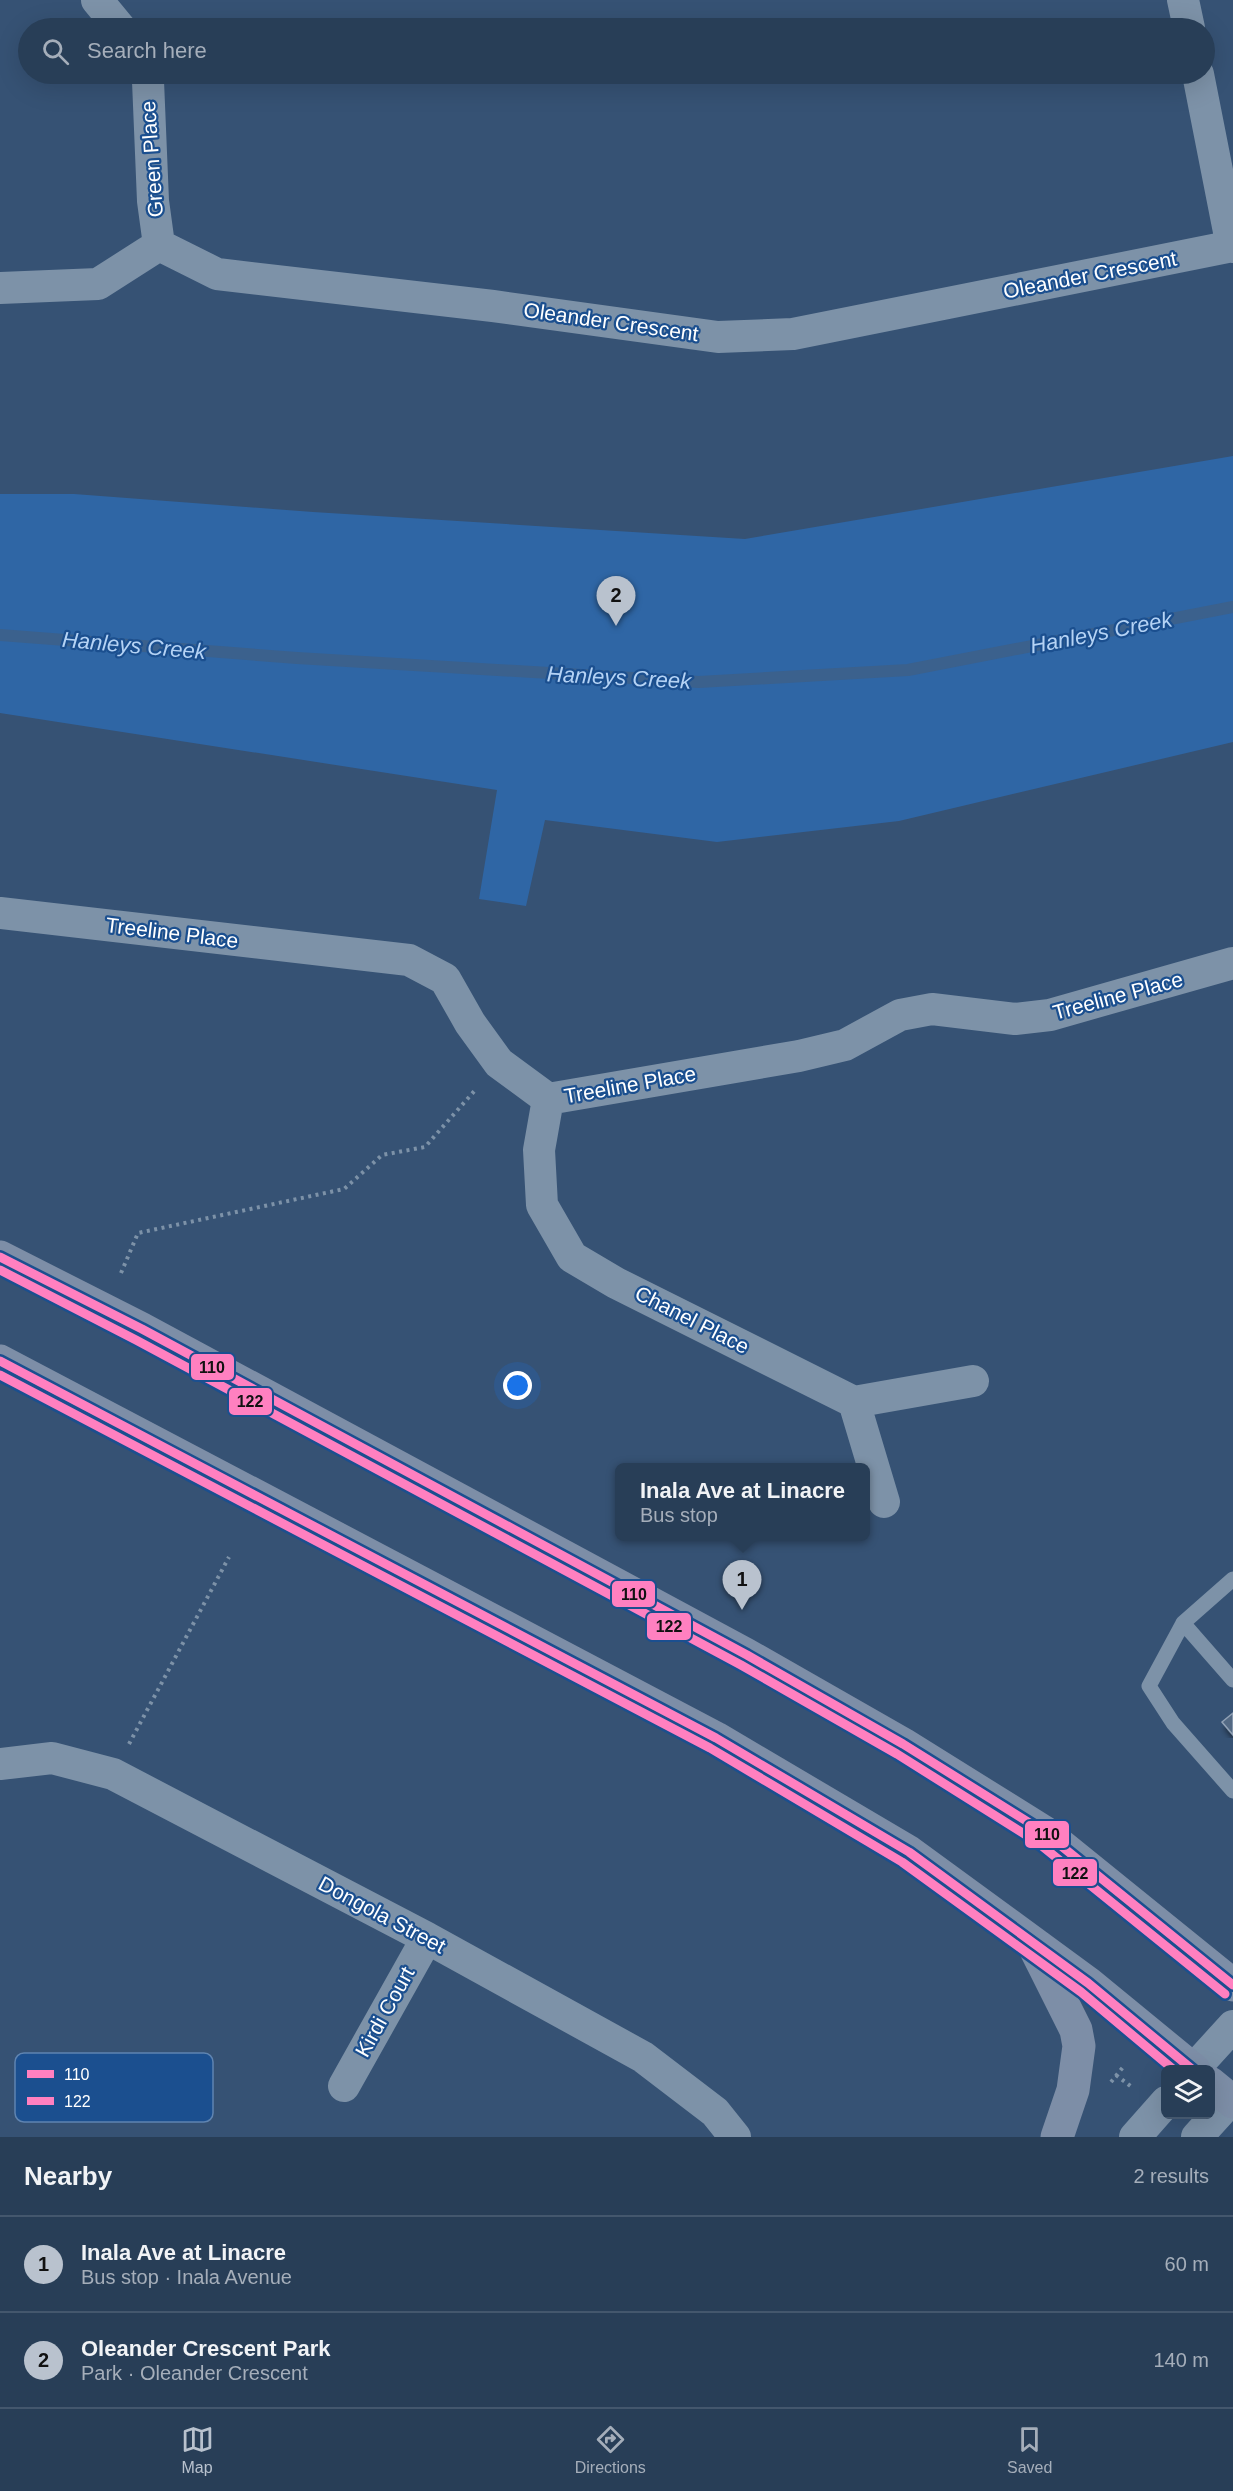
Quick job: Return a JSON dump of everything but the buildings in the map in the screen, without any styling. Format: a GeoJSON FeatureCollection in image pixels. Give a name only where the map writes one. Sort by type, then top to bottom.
{"type":"FeatureCollection","features":[{"type":"Feature","properties":{"kind":"main road"},"geometry":{"type":"LineString","coordinates":[[0,1257],[152,1335],[747,1655],[903,1744],[1044,1832],[1233,1985]]}},
{"type":"Feature","properties":{"kind":"main road"},"geometry":{"type":"LineString","coordinates":[[0,1361],[716,1738],[909,1852],[1088,1983],[1189,2065]]}},
{"type":"Feature","properties":{"kind":"main road"},"geometry":{"type":"LineString","coordinates":[[1031,1941],[1076,2030],[1079,2046],[1073,2090],[1057,2137]]}},
{"type":"Feature","properties":{"kind":"street"},"geometry":{"type":"LineString","coordinates":[[97,0],[112,18]]}},
{"type":"Feature","properties":{"kind":"street"},"geometry":{"type":"LineString","coordinates":[[1183,0],[1187,18]]}},
{"type":"Feature","properties":{"kind":"street","name":"Green Place"},"geometry":{"type":"LineString","coordinates":[[148,84],[153,201],[159,245]]}},
{"type":"Feature","properties":{"kind":"street"},"geometry":{"type":"LineString","coordinates":[[1200,84],[1225,198],[1233,247]]}},
{"type":"Feature","properties":{"kind":"street"},"geometry":{"type":"LineString","coordinates":[[0,288],[98,284],[159,245]]}},
{"type":"Feature","properties":{"kind":"street","name":"Oleander Crescent"},"geometry":{"type":"LineString","coordinates":[[159,245],[216,274],[493,306],[718,337],[793,334],[1233,247]]}},
{"type":"Feature","properties":{"kind":"street","name":"Treeline Place"},"geometry":{"type":"LineString","coordinates":[[0,913],[409,960],[445,979],[470,1023],[499,1063],[548,1099],[799,1056],[845,1045],[900,1015],[932,1009],[1015,1019],[1050,1015],[1233,963]]}},
{"type":"Feature","properties":{"kind":"street","name":"Chanel Place"},"geometry":{"type":"LineString","coordinates":[[548,1099],[539,1150],[542,1205],[572,1257],[616,1283],[854,1402]]}},
{"type":"Feature","properties":{"kind":"street"},"geometry":{"type":"LineString","coordinates":[[884,1502],[854,1402],[973,1381]]}},
{"type":"Feature","properties":{"kind":"street","name":"Dongola Street"},"geometry":{"type":"LineString","coordinates":[[0,1764],[52,1758],[113,1774],[427,1938],[642,2057],[715,2112],[735,2137]]}},
{"type":"Feature","properties":{"kind":"street","name":"Kirdi Court"},"geometry":{"type":"LineString","coordinates":[[344,2086],[427,1938]]}},
{"type":"Feature","properties":{"kind":"street"},"geometry":{"type":"LineString","coordinates":[[1198,2065],[1233,2026]]}},
{"type":"Feature","properties":{"kind":"street"},"geometry":{"type":"LineString","coordinates":[[1197,2137],[1227,2096]]}},
{"type":"Feature","properties":{"kind":"street"},"geometry":{"type":"LineString","coordinates":[[1134,2137],[1161,2107]]}},
{"type":"Feature","properties":{"kind":"lane"},"geometry":{"type":"LineString","coordinates":[[1233,1579],[1183,1623],[1149,1686],[1173,1723],[1233,1791]]}},
{"type":"Feature","properties":{"kind":"lane"},"geometry":{"type":"LineString","coordinates":[[1183,1623],[1233,1680]]}},
{"type":"Feature","properties":{"kind":"path"},"geometry":{"type":"LineString","coordinates":[[121,1273],[138,1233],[345,1189],[382,1155],[425,1147],[499,1063]]}},
{"type":"Feature","properties":{"kind":"path"},"geometry":{"type":"LineString","coordinates":[[113,1774],[229,1557]]}},
{"type":"Feature","properties":{"kind":"path"},"geometry":{"type":"LineString","coordinates":[[1116,2075],[1136,2090]]}},
{"type":"Feature","properties":{"kind":"shaded area"},"geometry":{"type":"Polygon","coordinates":[[[1233,456],[1233,742],[899,821],[717,842],[545,820],[526,906],[479,899],[497,790],[0,713],[0,494],[74,494],[313,512],[745,539],[1233,456]]]}},
{"type":"Feature","properties":{"kind":"waterway","name":"Hanleys Creek"},"geometry":{"type":"LineString","coordinates":[[0,635],[297,658],[699,682],[908,670],[1233,607]]}},
{"type":"Feature","properties":{"kind":"transit line","name":"110"},"geometry":{"type":"LineString","coordinates":[[0,1257],[142,1329],[747,1655],[903,1744],[1044,1832],[1233,1985]]}},
{"type":"Feature","properties":{"kind":"transit line","name":"122"},"geometry":{"type":"LineString","coordinates":[[0,1270],[136,1340],[741,1665],[897,1754],[1037,1842],[1225,1994]]}},
{"type":"Feature","properties":{"kind":"transit line","name":"110"},"geometry":{"type":"LineString","coordinates":[[0,1361],[716,1738],[909,1852],[1088,1983],[1187,2065]]}},
{"type":"Feature","properties":{"kind":"transit line","name":"122"},"geometry":{"type":"LineString","coordinates":[[0,1375],[710,1748],[902,1862],[1081,1992],[1168,2065]]}},
{"type":"Feature","properties":{"kind":"place","name":"Oleander Crescent Park"},"geometry":{"type":"Point","coordinates":[616,626]}},
{"type":"Feature","properties":{"kind":"place","name":"Inala Ave at Linacre"},"geometry":{"type":"Point","coordinates":[742,1610]}}]}
